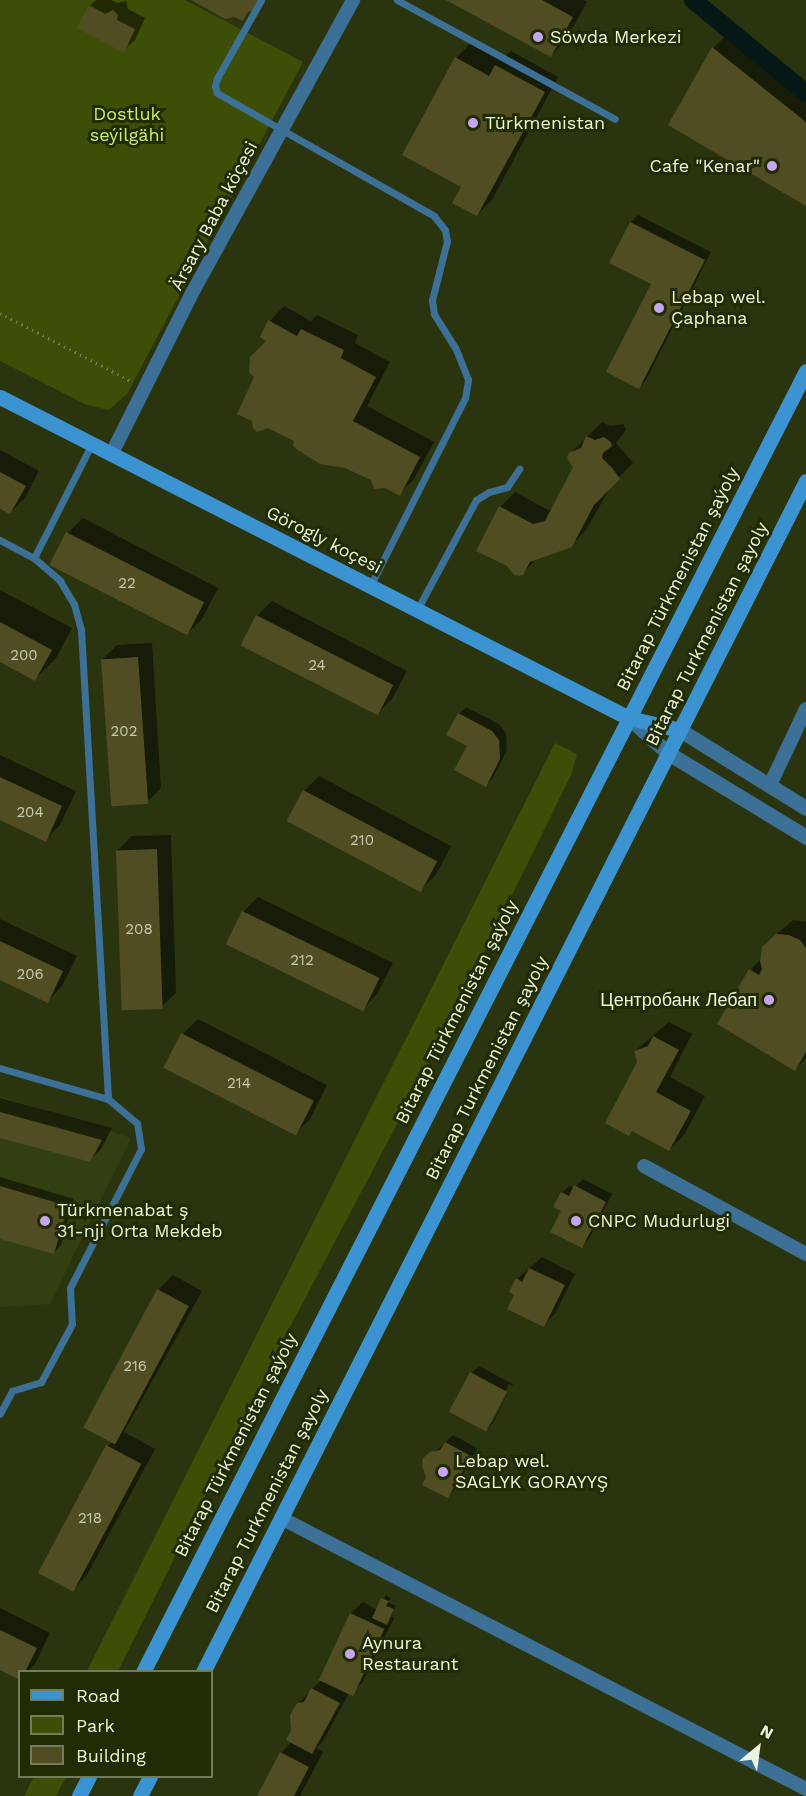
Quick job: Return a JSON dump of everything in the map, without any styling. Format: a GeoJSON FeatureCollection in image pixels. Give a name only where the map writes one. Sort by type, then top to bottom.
{"type":"FeatureCollection","features":[{"type":"Feature","properties":{"kind":"main road","name":"Bitarap Türkmenistan şaýoly"},"geometry":{"type":"LineString","coordinates":[[144,1670],[806,371]]}},
{"type":"Feature","properties":{"kind":"main road","name":"Görogly koçesi"},"geometry":{"type":"LineString","coordinates":[[0,397],[629,718],[680,730]]}},
{"type":"Feature","properties":{"kind":"main road","name":"Bitarap Turkmenistan şayoly"},"geometry":{"type":"LineString","coordinates":[[204,1670],[806,481]]}},
{"type":"Feature","properties":{"kind":"main road"},"geometry":{"type":"LineString","coordinates":[[79,1796],[88,1778]]}},
{"type":"Feature","properties":{"kind":"main road"},"geometry":{"type":"LineString","coordinates":[[140,1796],[149,1778]]}},
{"type":"Feature","properties":{"kind":"street","name":"Ärsary Baba köçesi"},"geometry":{"type":"LineString","coordinates":[[112,453],[191,295],[353,0]]}},
{"type":"Feature","properties":{"kind":"street"},"geometry":{"type":"LineString","coordinates":[[770,785],[806,710]]}},
{"type":"Feature","properties":{"kind":"street","name":"Görogly koçesi"},"geometry":{"type":"LineString","coordinates":[[629,718],[668,753],[806,837]]}},
{"type":"Feature","properties":{"kind":"street","name":"Görogly koçesi"},"geometry":{"type":"LineString","coordinates":[[680,730],[806,807]]}},
{"type":"Feature","properties":{"kind":"street"},"geometry":{"type":"LineString","coordinates":[[644,1166],[806,1254]]}},
{"type":"Feature","properties":{"kind":"street"},"geometry":{"type":"LineString","coordinates":[[281,1518],[806,1789]]}},
{"type":"Feature","properties":{"kind":"lane"},"geometry":{"type":"LineString","coordinates":[[261,0],[215,86],[217,93],[434,216],[445,230],[447,241],[432,300],[434,314],[455,347],[468,380],[465,398],[370,586]]}},
{"type":"Feature","properties":{"kind":"lane"},"geometry":{"type":"LineString","coordinates":[[397,0],[615,119]]}},
{"type":"Feature","properties":{"kind":"lane"},"geometry":{"type":"LineString","coordinates":[[34,558],[92,443]]}},
{"type":"Feature","properties":{"kind":"lane"},"geometry":{"type":"LineString","coordinates":[[417,610],[476,500],[489,492],[507,487],[519,470]]}},
{"type":"Feature","properties":{"kind":"lane"},"geometry":{"type":"LineString","coordinates":[[0,540],[34,558],[60,581],[74,604],[81,630],[108,1099]]}},
{"type":"Feature","properties":{"kind":"lane"},"geometry":{"type":"LineString","coordinates":[[0,1068],[108,1099],[137,1123],[141,1149],[70,1288],[72,1323],[52,1363],[41,1382],[12,1390],[0,1414]]}},
{"type":"Feature","properties":{"kind":"path"},"geometry":{"type":"LineString","coordinates":[[0,313],[146,389]]}},
{"type":"Feature","properties":{"kind":"shaded area","name":"Türkmenabat ş 31-nji Orta Mekdeb"},"geometry":{"type":"Polygon","coordinates":[[[0,1096],[131,1138],[50,1304],[0,1307],[0,1096]]]}},
{"type":"Feature","properties":{"kind":"green space","name":"Dostluk seýilgähi"},"geometry":{"type":"Polygon","coordinates":[[[0,0],[185,0],[303,62],[127,394],[109,410],[87,405],[0,361],[0,0]]]}},
{"type":"Feature","properties":{"kind":"green space"},"geometry":{"type":"Polygon","coordinates":[[[555,743],[577,754],[572,773],[433,1056],[281,1344],[118,1670],[88,1670],[555,743]]]}},
{"type":"Feature","properties":{"kind":"green space"},"geometry":{"type":"Polygon","coordinates":[[[33,1778],[65,1778],[56,1796],[24,1796],[33,1778]]]}},
{"type":"Feature","properties":{"kind":"building"},"geometry":{"type":"Polygon","coordinates":[[[191,0],[261,0],[256,10],[248,12],[243,21],[234,17],[225,19],[191,0]]]}},
{"type":"Feature","properties":{"kind":"building","name":"Söwda Merkezi"},"geometry":{"type":"Polygon","coordinates":[[[446,0],[542,0],[573,17],[551,57],[446,0]]]}},
{"type":"Feature","properties":{"kind":"building"},"geometry":{"type":"Polygon","coordinates":[[[89,5],[105,14],[113,10],[118,15],[117,20],[135,29],[124,53],[77,28],[89,5]]]}},
{"type":"Feature","properties":{"kind":"building","name":"Cafe \"Kenar\""},"geometry":{"type":"Polygon","coordinates":[[[712,47],[806,122],[806,206],[668,125],[712,47]]]}},
{"type":"Feature","properties":{"kind":"building","name":"Türkmenistan"},"geometry":{"type":"Polygon","coordinates":[[[455,57],[489,76],[495,65],[545,92],[477,216],[452,203],[461,187],[402,155],[455,57]]]}},
{"type":"Feature","properties":{"kind":"building","name":"Lebap wel. Çaphana"},"geometry":{"type":"Polygon","coordinates":[[[630,222],[705,260],[639,389],[606,372],[651,284],[609,263],[630,222]]]}},
{"type":"Feature","properties":{"kind":"building"},"geometry":{"type":"Polygon","coordinates":[[[268,320],[297,336],[301,329],[344,350],[341,358],[376,377],[353,421],[420,457],[400,496],[385,488],[374,489],[371,480],[345,468],[320,464],[293,446],[294,441],[268,428],[257,432],[253,428],[252,421],[237,414],[254,377],[249,373],[250,357],[266,341],[260,337],[268,320]]]}},
{"type":"Feature","properties":{"kind":"building"},"geometry":{"type":"Polygon","coordinates":[[[586,436],[595,440],[604,437],[611,442],[612,446],[603,453],[602,458],[620,479],[594,505],[572,547],[530,562],[523,575],[519,576],[514,575],[507,566],[476,551],[499,506],[533,524],[545,521],[573,467],[567,458],[569,453],[581,448],[586,436]]]}},
{"type":"Feature","properties":{"kind":"building"},"geometry":{"type":"Polygon","coordinates":[[[0,472],[26,486],[10,514],[0,509],[0,472]]]}},
{"type":"Feature","properties":{"kind":"building"},"geometry":{"type":"Polygon","coordinates":[[[66,532],[204,602],[187,635],[49,565],[66,532]]]}},
{"type":"Feature","properties":{"kind":"building"},"geometry":{"type":"Polygon","coordinates":[[[256,615],[393,685],[378,715],[241,645],[256,615]]]}},
{"type":"Feature","properties":{"kind":"building"},"geometry":{"type":"Polygon","coordinates":[[[0,622],[52,650],[35,681],[0,662],[0,622]]]}},
{"type":"Feature","properties":{"kind":"building"},"geometry":{"type":"Polygon","coordinates":[[[138,657],[148,804],[111,806],[101,660],[138,657]]]}},
{"type":"Feature","properties":{"kind":"building"},"geometry":{"type":"Polygon","coordinates":[[[458,713],[492,731],[499,740],[500,759],[486,787],[454,770],[467,746],[446,735],[458,713]]]}},
{"type":"Feature","properties":{"kind":"building"},"geometry":{"type":"Polygon","coordinates":[[[0,777],[62,806],[46,842],[0,820],[0,777]]]}},
{"type":"Feature","properties":{"kind":"building"},"geometry":{"type":"Polygon","coordinates":[[[303,790],[437,861],[421,892],[287,821],[303,790]]]}},
{"type":"Feature","properties":{"kind":"building"},"geometry":{"type":"Polygon","coordinates":[[[157,849],[163,1009],[122,1010],[116,850],[157,849]]]}},
{"type":"Feature","properties":{"kind":"building"},"geometry":{"type":"Polygon","coordinates":[[[242,911],[380,978],[363,1011],[226,944],[242,911]]]}},
{"type":"Feature","properties":{"kind":"building","name":"Центробанк Лебап"},"geometry":{"type":"Polygon","coordinates":[[[776,934],[789,935],[800,940],[806,948],[806,1052],[795,1071],[717,1024],[749,969],[759,975],[762,969],[760,961],[762,947],[776,934]]]}},
{"type":"Feature","properties":{"kind":"building"},"geometry":{"type":"Polygon","coordinates":[[[0,941],[63,971],[48,1003],[0,980],[0,941]]]}},
{"type":"Feature","properties":{"kind":"building"},"geometry":{"type":"Polygon","coordinates":[[[181,1033],[314,1101],[296,1135],[163,1068],[181,1033]]]}},
{"type":"Feature","properties":{"kind":"building"},"geometry":{"type":"Polygon","coordinates":[[[653,1036],[679,1050],[656,1092],[691,1111],[669,1151],[632,1131],[629,1136],[605,1123],[637,1062],[634,1051],[648,1046],[653,1036]]]}},
{"type":"Feature","properties":{"kind":"building"},"geometry":{"type":"Polygon","coordinates":[[[0,1112],[102,1140],[90,1162],[0,1138],[0,1112]]]}},
{"type":"Feature","properties":{"kind":"building","name":"CNPC Mudurlugi"},"geometry":{"type":"Polygon","coordinates":[[[574,1185],[606,1202],[582,1248],[550,1232],[561,1211],[553,1207],[561,1192],[569,1196],[574,1185]]]}},
{"type":"Feature","properties":{"kind":"building"},"geometry":{"type":"Polygon","coordinates":[[[0,1186],[68,1206],[54,1254],[0,1239],[0,1186]]]}},
{"type":"Feature","properties":{"kind":"building"},"geometry":{"type":"Polygon","coordinates":[[[529,1268],[565,1285],[544,1327],[507,1309],[514,1295],[509,1292],[516,1278],[522,1282],[529,1268]]]}},
{"type":"Feature","properties":{"kind":"building"},"geometry":{"type":"Polygon","coordinates":[[[157,1289],[189,1306],[115,1445],[83,1428],[157,1289]]]}},
{"type":"Feature","properties":{"kind":"building"},"geometry":{"type":"Polygon","coordinates":[[[470,1372],[507,1392],[486,1431],[449,1412],[470,1372]]]}},
{"type":"Feature","properties":{"kind":"building","name":"Lebap wel. SAGLYK GORAYYŞ"},"geometry":{"type":"Polygon","coordinates":[[[445,1442],[471,1456],[448,1498],[422,1485],[426,1477],[422,1466],[423,1458],[430,1452],[440,1450],[445,1442]]]}},
{"type":"Feature","properties":{"kind":"building"},"geometry":{"type":"Polygon","coordinates":[[[106,1445],[141,1464],[73,1592],[38,1573],[106,1445]]]}},
{"type":"Feature","properties":{"kind":"building"},"geometry":{"type":"Polygon","coordinates":[[[381,1598],[389,1601],[386,1606],[394,1609],[387,1625],[372,1618],[381,1598]]]}},
{"type":"Feature","properties":{"kind":"building","name":"Aynura Restaurant"},"geometry":{"type":"Polygon","coordinates":[[[350,1613],[384,1629],[353,1696],[319,1680],[350,1613]]]}},
{"type":"Feature","properties":{"kind":"building"},"geometry":{"type":"Polygon","coordinates":[[[0,1630],[37,1648],[26,1670],[18,1670],[18,1679],[0,1670],[0,1630]]]}},
{"type":"Feature","properties":{"kind":"building"},"geometry":{"type":"Polygon","coordinates":[[[311,1688],[340,1703],[312,1754],[286,1740],[291,1731],[290,1715],[297,1703],[304,1702],[311,1688]]]}},
{"type":"Feature","properties":{"kind":"building"},"geometry":{"type":"Polygon","coordinates":[[[280,1752],[309,1767],[294,1796],[257,1796],[280,1752]]]}},
{"type":"Feature","properties":{"kind":"waterway"},"geometry":{"type":"LineString","coordinates":[[693,0],[806,93]]}},
{"type":"Feature","properties":{"kind":"place","name":"Söwda Merkezi"},"geometry":{"type":"Point","coordinates":[538,37]}},
{"type":"Feature","properties":{"kind":"place","name":"Türkmenistan"},"geometry":{"type":"Point","coordinates":[473,123]}},
{"type":"Feature","properties":{"kind":"place","name":"Cafe \"Kenar\""},"geometry":{"type":"Point","coordinates":[772,166]}},
{"type":"Feature","properties":{"kind":"place","name":"Lebap wel. Çaphana"},"geometry":{"type":"Point","coordinates":[659,308]}},
{"type":"Feature","properties":{"kind":"place","name":"Центробанк Лебап"},"geometry":{"type":"Point","coordinates":[769,1000]}},
{"type":"Feature","properties":{"kind":"place","name":"Türkmenabat ş 31-nji Orta Mekdeb"},"geometry":{"type":"Point","coordinates":[45,1221]}},
{"type":"Feature","properties":{"kind":"place","name":"CNPC Mudurlugi"},"geometry":{"type":"Point","coordinates":[576,1221]}},
{"type":"Feature","properties":{"kind":"place","name":"Lebap wel. SAGLYK GORAYYŞ"},"geometry":{"type":"Point","coordinates":[443,1472]}},
{"type":"Feature","properties":{"kind":"place","name":"Aynura Restaurant"},"geometry":{"type":"Point","coordinates":[350,1654]}}]}
